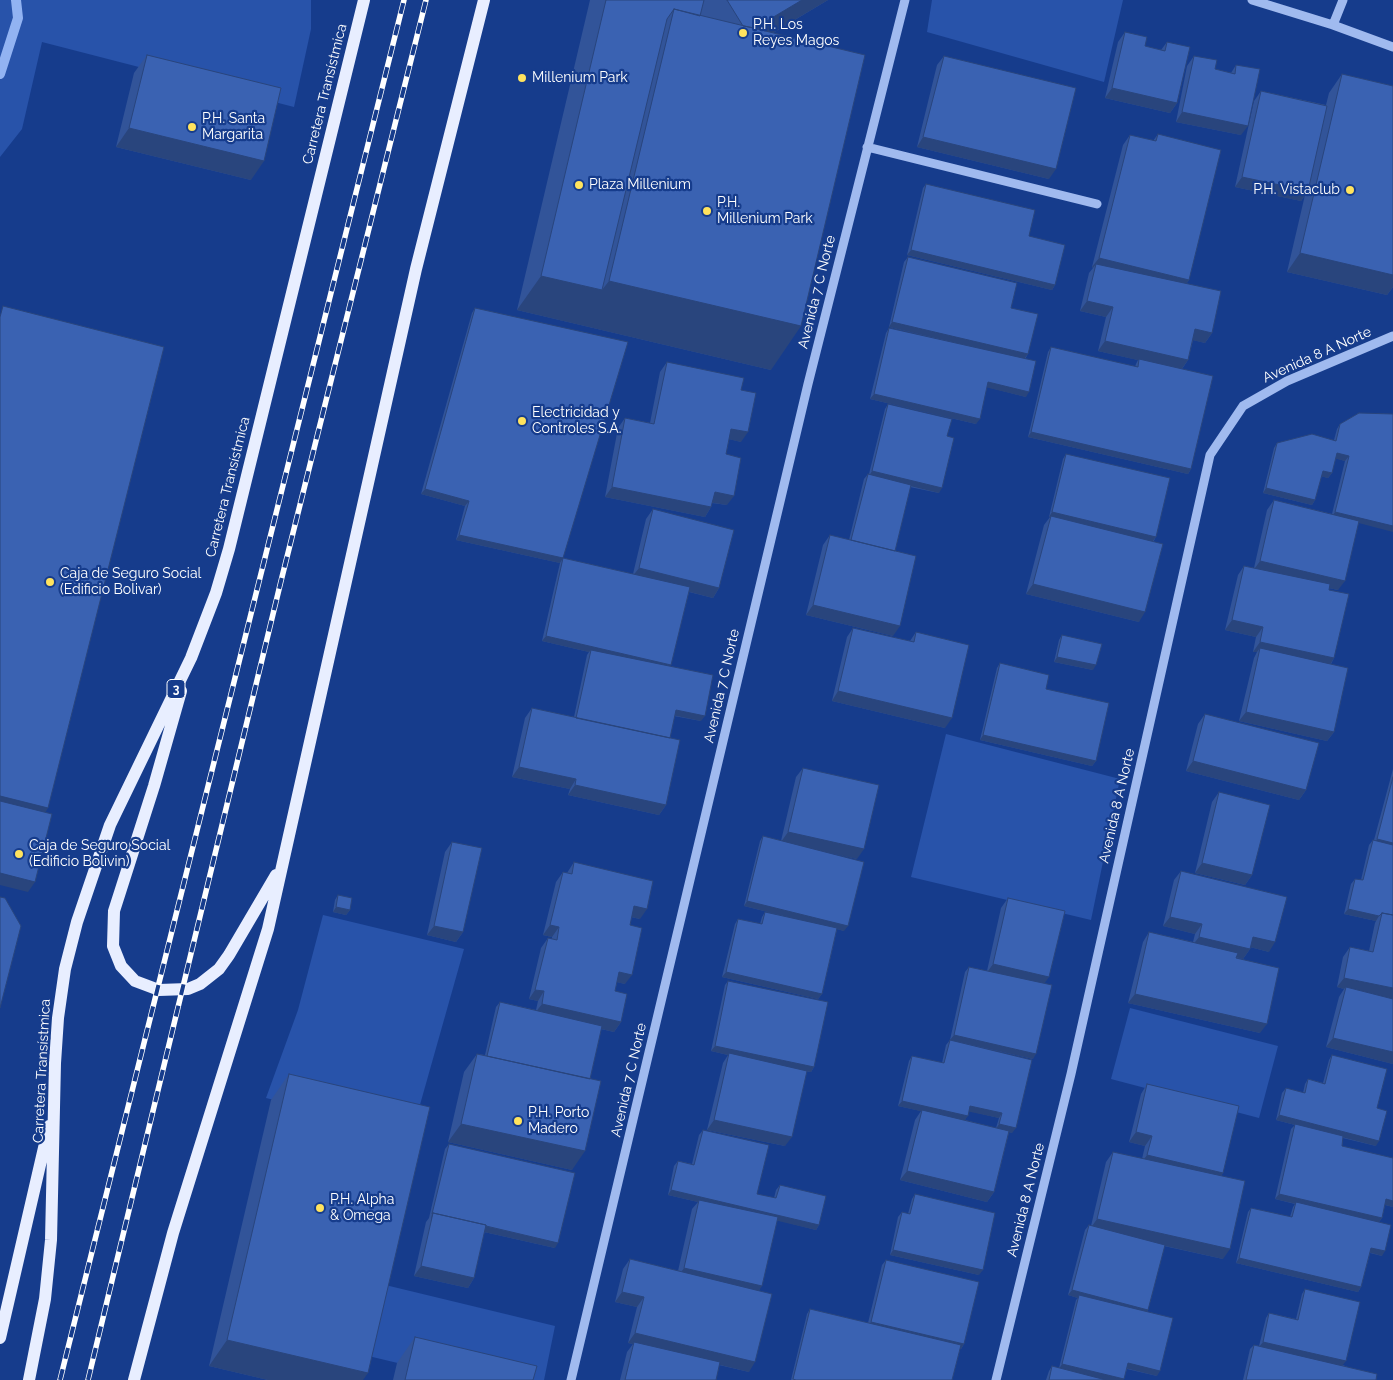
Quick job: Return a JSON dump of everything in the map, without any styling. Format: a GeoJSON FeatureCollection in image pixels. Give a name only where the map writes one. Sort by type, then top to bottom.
{"type":"FeatureCollection","features":[{"type":"Feature","properties":{"kind":"main road","name":"Carretera Transístmica"},"geometry":{"type":"LineString","coordinates":[[29,1380],[49,1267],[58,1018],[65,969],[76,922],[110,825],[191,658],[216,593],[229,549],[364,0]]}},
{"type":"Feature","properties":{"kind":"main road"},"geometry":{"type":"LineString","coordinates":[[134,1380],[173,1233],[215,1094],[255,974],[283,863],[416,269],[484,0]]}},
{"type":"Feature","properties":{"kind":"main road"},"geometry":{"type":"LineString","coordinates":[[191,658],[154,786],[114,911],[113,946],[121,966],[135,981],[159,990],[188,989],[200,984],[219,969],[229,955],[283,863]]}},
{"type":"Feature","properties":{"kind":"main road"},"geometry":{"type":"LineString","coordinates":[[0,1338],[55,1099]]}},
{"type":"Feature","properties":{"kind":"street","name":"Avenida 7 C Norte"},"geometry":{"type":"LineString","coordinates":[[572,1380],[801,412],[905,0]]}},
{"type":"Feature","properties":{"kind":"street"},"geometry":{"type":"LineString","coordinates":[[1252,0],[1332,25],[1393,48]]}},
{"type":"Feature","properties":{"kind":"street"},"geometry":{"type":"LineString","coordinates":[[1332,25],[1342,0]]}},
{"type":"Feature","properties":{"kind":"street"},"geometry":{"type":"LineString","coordinates":[[868,147],[1097,204]]}},
{"type":"Feature","properties":{"kind":"street","name":"Avenida 8 A Norte"},"geometry":{"type":"LineString","coordinates":[[996,1380],[1071,1074],[1210,455],[1243,406],[1287,381],[1393,336]]}},
{"type":"Feature","properties":{"kind":"shaded area"},"geometry":{"type":"Polygon","coordinates":[[[0,0],[311,0],[311,29],[294,107],[42,42],[22,129],[0,157],[0,0]]]}},
{"type":"Feature","properties":{"kind":"shaded area"},"geometry":{"type":"Polygon","coordinates":[[[932,0],[1123,0],[1104,82],[927,32],[932,0]]]}},
{"type":"Feature","properties":{"kind":"shaded area"},"geometry":{"type":"Polygon","coordinates":[[[946,734],[1120,779],[1091,920],[911,877],[946,734]]]}},
{"type":"Feature","properties":{"kind":"shaded area"},"geometry":{"type":"Polygon","coordinates":[[[323,915],[464,949],[412,1133],[266,1098],[298,1010],[323,915]]]}},
{"type":"Feature","properties":{"kind":"shaded area"},"geometry":{"type":"Polygon","coordinates":[[[1130,1008],[1278,1046],[1259,1118],[1111,1079],[1130,1008]]]}},
{"type":"Feature","properties":{"kind":"shaded area"},"geometry":{"type":"Polygon","coordinates":[[[377,1283],[555,1326],[544,1380],[469,1380],[360,1354],[377,1283]]]}},
{"type":"Feature","properties":{"kind":"building","name":"Plaza Millenium"},"geometry":{"type":"Polygon","coordinates":[[[606,0],[704,0],[700,16],[674,9],[667,19],[602,290],[541,276],[606,0]]]}},
{"type":"Feature","properties":{"kind":"building"},"geometry":{"type":"Polygon","coordinates":[[[727,0],[802,0],[755,28],[743,26],[727,0]]]}},
{"type":"Feature","properties":{"kind":"building","name":"P.H. Millenium Park"},"geometry":{"type":"Polygon","coordinates":[[[674,9],[865,55],[801,326],[609,281],[674,9]]]}},
{"type":"Feature","properties":{"kind":"building"},"geometry":{"type":"Polygon","coordinates":[[[1125,32],[1147,37],[1145,46],[1165,51],[1167,42],[1190,47],[1177,103],[1112,88],[1125,32]]]}},
{"type":"Feature","properties":{"kind":"building","name":"P.H. Santa Margarita"},"geometry":{"type":"Polygon","coordinates":[[[147,55],[281,88],[264,161],[129,128],[147,55]]]}},
{"type":"Feature","properties":{"kind":"building"},"geometry":{"type":"Polygon","coordinates":[[[944,56],[1076,88],[1056,169],[923,137],[944,56]]]}},
{"type":"Feature","properties":{"kind":"building"},"geometry":{"type":"Polygon","coordinates":[[[1194,56],[1217,60],[1215,69],[1235,74],[1236,65],[1260,69],[1248,126],[1182,112],[1194,56]]]}},
{"type":"Feature","properties":{"kind":"building","name":"P.H. Vistaclub"},"geometry":{"type":"Polygon","coordinates":[[[1342,74],[1393,86],[1393,275],[1300,253],[1342,74]]]}},
{"type":"Feature","properties":{"kind":"building"},"geometry":{"type":"Polygon","coordinates":[[[1261,91],[1327,106],[1308,191],[1242,177],[1261,91]]]}},
{"type":"Feature","properties":{"kind":"building"},"geometry":{"type":"Polygon","coordinates":[[[1158,134],[1221,150],[1189,280],[1099,258],[1130,135],[1156,141],[1158,134]]]}},
{"type":"Feature","properties":{"kind":"building"},"geometry":{"type":"Polygon","coordinates":[[[926,184],[1035,210],[1029,236],[1065,245],[1055,285],[911,250],[926,184]]]}},
{"type":"Feature","properties":{"kind":"building"},"geometry":{"type":"Polygon","coordinates":[[[908,257],[1017,283],[1011,308],[1038,314],[1028,354],[892,322],[908,257]]]}},
{"type":"Feature","properties":{"kind":"building"},"geometry":{"type":"Polygon","coordinates":[[[1096,264],[1221,291],[1212,333],[1195,329],[1188,360],[1105,341],[1113,307],[1087,301],[1096,264]]]}},
{"type":"Feature","properties":{"kind":"building","name":"Caja de Seguro Social (Edificio Bolivar)"},"geometry":{"type":"Polygon","coordinates":[[[3,306],[164,347],[48,808],[0,796],[0,317],[3,306]]]}},
{"type":"Feature","properties":{"kind":"building","name":"Electricidad y Controles S.A."},"geometry":{"type":"Polygon","coordinates":[[[475,308],[628,342],[563,558],[459,535],[469,501],[425,489],[475,308]]]}},
{"type":"Feature","properties":{"kind":"building"},"geometry":{"type":"Polygon","coordinates":[[[889,328],[1036,361],[1029,392],[988,382],[980,419],[874,394],[889,328]]]}},
{"type":"Feature","properties":{"kind":"building"},"geometry":{"type":"Polygon","coordinates":[[[1051,347],[1138,367],[1139,359],[1213,376],[1191,469],[1031,432],[1051,347]]]}},
{"type":"Feature","properties":{"kind":"building"},"geometry":{"type":"Polygon","coordinates":[[[667,362],[744,378],[741,390],[756,393],[748,432],[731,429],[726,454],[741,458],[734,496],[715,492],[711,507],[612,487],[625,418],[654,424],[667,362]]]}},
{"type":"Feature","properties":{"kind":"building"},"geometry":{"type":"Polygon","coordinates":[[[888,404],[952,419],[947,436],[954,438],[942,488],[872,471],[888,404]]]}},
{"type":"Feature","properties":{"kind":"building"},"geometry":{"type":"Polygon","coordinates":[[[1359,413],[1393,414],[1393,526],[1335,512],[1349,456],[1337,453],[1332,473],[1323,471],[1315,500],[1266,488],[1277,443],[1312,434],[1336,441],[1340,424],[1359,413]]]}},
{"type":"Feature","properties":{"kind":"building"},"geometry":{"type":"Polygon","coordinates":[[[1066,454],[1170,478],[1156,537],[1052,512],[1066,454]]]}},
{"type":"Feature","properties":{"kind":"building"},"geometry":{"type":"Polygon","coordinates":[[[868,474],[911,485],[895,551],[851,540],[868,474]]]}},
{"type":"Feature","properties":{"kind":"building"},"geometry":{"type":"Polygon","coordinates":[[[1274,500],[1359,521],[1345,581],[1260,561],[1274,500]]]}},
{"type":"Feature","properties":{"kind":"building"},"geometry":{"type":"Polygon","coordinates":[[[653,509],[734,530],[719,588],[639,568],[653,509]]]}},
{"type":"Feature","properties":{"kind":"building"},"geometry":{"type":"Polygon","coordinates":[[[1051,516],[1163,544],[1145,612],[1033,584],[1051,516]]]}},
{"type":"Feature","properties":{"kind":"building"},"geometry":{"type":"Polygon","coordinates":[[[830,535],[916,556],[900,626],[813,605],[830,535]]]}},
{"type":"Feature","properties":{"kind":"building"},"geometry":{"type":"Polygon","coordinates":[[[563,558],[690,587],[671,665],[546,636],[563,558]]]}},
{"type":"Feature","properties":{"kind":"building"},"geometry":{"type":"Polygon","coordinates":[[[1244,566],[1330,584],[1329,590],[1349,594],[1334,658],[1260,642],[1263,627],[1232,620],[1244,566]]]}},
{"type":"Feature","properties":{"kind":"building"},"geometry":{"type":"Polygon","coordinates":[[[853,628],[914,642],[916,632],[969,645],[952,718],[838,691],[853,628]]]}},
{"type":"Feature","properties":{"kind":"building"},"geometry":{"type":"Polygon","coordinates":[[[1062,635],[1102,644],[1096,665],[1057,657],[1062,635]]]}},
{"type":"Feature","properties":{"kind":"building"},"geometry":{"type":"Polygon","coordinates":[[[1260,648],[1348,668],[1334,732],[1246,712],[1260,648]]]}},
{"type":"Feature","properties":{"kind":"building"},"geometry":{"type":"Polygon","coordinates":[[[591,650],[713,675],[705,716],[676,710],[670,738],[576,718],[591,650]]]}},
{"type":"Feature","properties":{"kind":"building"},"geometry":{"type":"Polygon","coordinates":[[[1000,663],[1049,675],[1046,689],[1109,703],[1096,761],[983,735],[1000,663]]]}},
{"type":"Feature","properties":{"kind":"building"},"geometry":{"type":"Polygon","coordinates":[[[532,708],[680,740],[666,805],[575,785],[576,779],[519,767],[532,708]]]}},
{"type":"Feature","properties":{"kind":"building"},"geometry":{"type":"Polygon","coordinates":[[[1205,714],[1319,743],[1306,790],[1193,761],[1205,714]]]}},
{"type":"Feature","properties":{"kind":"building"},"geometry":{"type":"Polygon","coordinates":[[[803,768],[879,785],[864,849],[788,832],[803,768]]]}},
{"type":"Feature","properties":{"kind":"building"},"geometry":{"type":"Polygon","coordinates":[[[1393,777],[1393,843],[1377,839],[1393,777]]]}},
{"type":"Feature","properties":{"kind":"building"},"geometry":{"type":"Polygon","coordinates":[[[1219,792],[1270,805],[1252,875],[1202,863],[1219,792]]]}},
{"type":"Feature","properties":{"kind":"building","name":"Caja de Seguro Social (Edificio Bolivin)"},"geometry":{"type":"Polygon","coordinates":[[[0,801],[52,814],[35,882],[0,873],[0,801]]]}},
{"type":"Feature","properties":{"kind":"building"},"geometry":{"type":"Polygon","coordinates":[[[763,836],[864,862],[848,926],[747,901],[763,836]]]}},
{"type":"Feature","properties":{"kind":"building"},"geometry":{"type":"Polygon","coordinates":[[[1373,840],[1393,845],[1393,915],[1382,913],[1379,916],[1348,909],[1355,879],[1363,880],[1373,840]]]}},
{"type":"Feature","properties":{"kind":"building"},"geometry":{"type":"Polygon","coordinates":[[[452,842],[482,848],[463,932],[434,926],[452,842]]]}},
{"type":"Feature","properties":{"kind":"building"},"geometry":{"type":"Polygon","coordinates":[[[574,862],[653,881],[647,909],[634,906],[630,925],[642,928],[632,975],[619,972],[615,991],[627,994],[621,1022],[542,1004],[544,991],[535,990],[548,938],[557,940],[559,927],[550,925],[563,872],[572,874],[574,862]]]}},
{"type":"Feature","properties":{"kind":"building"},"geometry":{"type":"Polygon","coordinates":[[[1181,871],[1287,897],[1275,942],[1253,937],[1250,949],[1199,937],[1202,924],[1170,917],[1181,871]]]}},
{"type":"Feature","properties":{"kind":"building"},"geometry":{"type":"Polygon","coordinates":[[[338,895],[352,898],[350,910],[336,907],[338,895]]]}},
{"type":"Feature","properties":{"kind":"building"},"geometry":{"type":"Polygon","coordinates":[[[0,897],[5,898],[21,926],[0,1008],[0,897]]]}},
{"type":"Feature","properties":{"kind":"building"},"geometry":{"type":"Polygon","coordinates":[[[1008,898],[1065,911],[1049,977],[993,964],[1008,898]]]}},
{"type":"Feature","properties":{"kind":"building"},"geometry":{"type":"Polygon","coordinates":[[[765,912],[837,928],[822,994],[726,972],[738,919],[762,924],[765,912]]]}},
{"type":"Feature","properties":{"kind":"building"},"geometry":{"type":"Polygon","coordinates":[[[1382,913],[1393,915],[1393,988],[1344,978],[1350,947],[1373,952],[1382,913]]]}},
{"type":"Feature","properties":{"kind":"building"},"geometry":{"type":"Polygon","coordinates":[[[1149,932],[1238,953],[1236,958],[1279,968],[1267,1024],[1135,994],[1149,932]]]}},
{"type":"Feature","properties":{"kind":"building"},"geometry":{"type":"Polygon","coordinates":[[[969,967],[1052,985],[1036,1054],[954,1035],[969,967]]]}},
{"type":"Feature","properties":{"kind":"building"},"geometry":{"type":"Polygon","coordinates":[[[728,981],[828,1002],[814,1067],[715,1046],[728,981]]]}},
{"type":"Feature","properties":{"kind":"building"},"geometry":{"type":"Polygon","coordinates":[[[1346,987],[1393,999],[1393,1052],[1333,1038],[1346,987]]]}},
{"type":"Feature","properties":{"kind":"building"},"geometry":{"type":"Polygon","coordinates":[[[500,1002],[602,1026],[590,1079],[487,1056],[500,1002]]]}},
{"type":"Feature","properties":{"kind":"building"},"geometry":{"type":"Polygon","coordinates":[[[950,1040],[1032,1060],[1016,1128],[999,1124],[1002,1113],[970,1106],[968,1116],[902,1101],[912,1056],[944,1063],[950,1040]]]}},
{"type":"Feature","properties":{"kind":"building"},"geometry":{"type":"Polygon","coordinates":[[[729,1053],[807,1071],[792,1137],[714,1120],[729,1053]]]}},
{"type":"Feature","properties":{"kind":"building","name":"P.H. Porto Madero"},"geometry":{"type":"Polygon","coordinates":[[[477,1054],[601,1081],[585,1151],[461,1124],[477,1054]]]}},
{"type":"Feature","properties":{"kind":"building"},"geometry":{"type":"Polygon","coordinates":[[[1332,1055],[1387,1069],[1377,1108],[1387,1111],[1379,1141],[1279,1115],[1286,1088],[1305,1093],[1308,1079],[1325,1084],[1332,1055]]]}},
{"type":"Feature","properties":{"kind":"building","name":"P.H. Alpha & Omega"},"geometry":{"type":"Polygon","coordinates":[[[289,1074],[430,1107],[368,1373],[227,1340],[289,1074]]]}},
{"type":"Feature","properties":{"kind":"building"},"geometry":{"type":"Polygon","coordinates":[[[1147,1084],[1239,1106],[1223,1173],[1147,1155],[1152,1136],[1136,1132],[1147,1084]]]}},
{"type":"Feature","properties":{"kind":"building"},"geometry":{"type":"Polygon","coordinates":[[[922,1110],[1009,1131],[994,1192],[907,1171],[922,1110]]]}},
{"type":"Feature","properties":{"kind":"building"},"geometry":{"type":"Polygon","coordinates":[[[1295,1124],[1343,1136],[1342,1146],[1393,1158],[1393,1201],[1386,1199],[1382,1218],[1279,1194],[1295,1124]]]}},
{"type":"Feature","properties":{"kind":"building"},"geometry":{"type":"Polygon","coordinates":[[[703,1130],[769,1145],[757,1194],[776,1198],[780,1185],[826,1196],[819,1225],[671,1190],[678,1161],[694,1165],[703,1130]]]}},
{"type":"Feature","properties":{"kind":"building"},"geometry":{"type":"Polygon","coordinates":[[[449,1144],[575,1173],[558,1243],[432,1214],[449,1144]]]}},
{"type":"Feature","properties":{"kind":"building"},"geometry":{"type":"Polygon","coordinates":[[[1113,1152],[1245,1181],[1230,1249],[1097,1219],[1113,1152]]]}},
{"type":"Feature","properties":{"kind":"building"},"geometry":{"type":"Polygon","coordinates":[[[915,1194],[995,1213],[983,1270],[893,1250],[902,1212],[910,1214],[915,1194]]]}},
{"type":"Feature","properties":{"kind":"building"},"geometry":{"type":"Polygon","coordinates":[[[699,1200],[778,1217],[762,1286],[684,1268],[699,1200]]]}},
{"type":"Feature","properties":{"kind":"building"},"geometry":{"type":"Polygon","coordinates":[[[1296,1202],[1391,1225],[1385,1251],[1371,1248],[1361,1287],[1239,1258],[1251,1208],[1292,1217],[1296,1202]]]}},
{"type":"Feature","properties":{"kind":"building"},"geometry":{"type":"Polygon","coordinates":[[[433,1213],[486,1225],[474,1278],[421,1266],[433,1213]]]}},
{"type":"Feature","properties":{"kind":"building"},"geometry":{"type":"Polygon","coordinates":[[[1089,1225],[1165,1245],[1148,1310],[1072,1290],[1089,1225]]]}},
{"type":"Feature","properties":{"kind":"building"},"geometry":{"type":"Polygon","coordinates":[[[630,1259],[772,1294],[755,1362],[635,1333],[644,1297],[622,1292],[630,1259]]]}},
{"type":"Feature","properties":{"kind":"building"},"geometry":{"type":"Polygon","coordinates":[[[886,1260],[979,1282],[964,1344],[871,1322],[886,1260]]]}},
{"type":"Feature","properties":{"kind":"building"},"geometry":{"type":"Polygon","coordinates":[[[1305,1289],[1360,1302],[1346,1361],[1263,1342],[1269,1313],[1298,1320],[1305,1289]]]}},
{"type":"Feature","properties":{"kind":"building"},"geometry":{"type":"Polygon","coordinates":[[[1079,1295],[1173,1318],[1160,1371],[1128,1363],[1124,1379],[1062,1364],[1079,1295]]]}},
{"type":"Feature","properties":{"kind":"building"},"geometry":{"type":"Polygon","coordinates":[[[810,1309],[961,1345],[952,1380],[793,1379],[810,1309]]]}},
{"type":"Feature","properties":{"kind":"building"},"geometry":{"type":"Polygon","coordinates":[[[415,1337],[537,1366],[533,1380],[405,1380],[415,1337]]]}},
{"type":"Feature","properties":{"kind":"building"},"geometry":{"type":"Polygon","coordinates":[[[634,1342],[720,1362],[716,1380],[625,1380],[634,1342]]]}},
{"type":"Feature","properties":{"kind":"building"},"geometry":{"type":"Polygon","coordinates":[[[1254,1345],[1377,1374],[1376,1380],[1246,1380],[1254,1345]]]}},
{"type":"Feature","properties":{"kind":"building"},"geometry":{"type":"Polygon","coordinates":[[[1052,1366],[1106,1380],[1049,1380],[1052,1366]]]}},
{"type":"Feature","properties":{"kind":"waterway"},"geometry":{"type":"LineString","coordinates":[[0,74],[18,18],[16,0]]}},
{"type":"Feature","properties":{"kind":"railway"},"geometry":{"type":"LineString","coordinates":[[60,1380],[404,0]]}},
{"type":"Feature","properties":{"kind":"railway"},"geometry":{"type":"LineString","coordinates":[[88,1380],[281,581],[426,0]]}},
{"type":"Feature","properties":{"kind":"place","name":"P.H. Los Reyes Magos"},"geometry":{"type":"Point","coordinates":[743,33]}},
{"type":"Feature","properties":{"kind":"place","name":"Millenium Park"},"geometry":{"type":"Point","coordinates":[522,78]}},
{"type":"Feature","properties":{"kind":"place","name":"P.H. Santa Margarita"},"geometry":{"type":"Point","coordinates":[192,127]}},
{"type":"Feature","properties":{"kind":"place","name":"Plaza Millenium"},"geometry":{"type":"Point","coordinates":[579,185]}},
{"type":"Feature","properties":{"kind":"place","name":"P.H. Vistaclub"},"geometry":{"type":"Point","coordinates":[1350,190]}},
{"type":"Feature","properties":{"kind":"place","name":"P.H. Millenium Park"},"geometry":{"type":"Point","coordinates":[707,211]}},
{"type":"Feature","properties":{"kind":"place","name":"Electricidad y Controles S.A."},"geometry":{"type":"Point","coordinates":[522,421]}},
{"type":"Feature","properties":{"kind":"place","name":"Caja de Seguro Social (Edificio Bolivar)"},"geometry":{"type":"Point","coordinates":[50,582]}},
{"type":"Feature","properties":{"kind":"place","name":"Caja de Seguro Social (Edificio Bolivin)"},"geometry":{"type":"Point","coordinates":[19,854]}},
{"type":"Feature","properties":{"kind":"place","name":"P.H. Porto Madero"},"geometry":{"type":"Point","coordinates":[518,1121]}},
{"type":"Feature","properties":{"kind":"place","name":"P.H. Alpha & Omega"},"geometry":{"type":"Point","coordinates":[320,1208]}}]}
